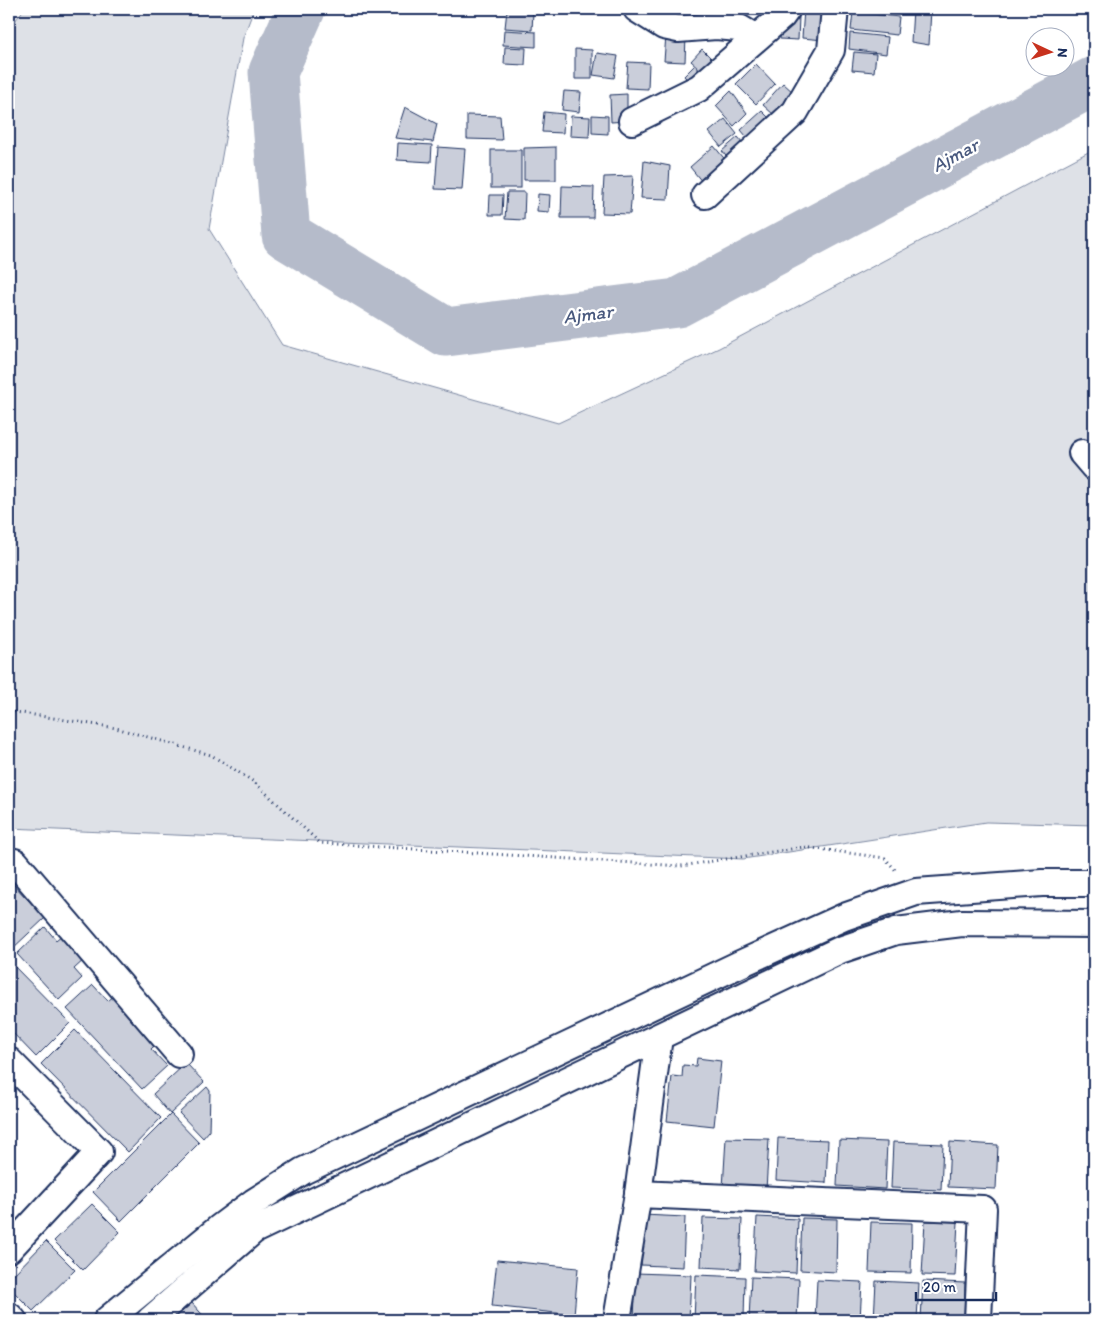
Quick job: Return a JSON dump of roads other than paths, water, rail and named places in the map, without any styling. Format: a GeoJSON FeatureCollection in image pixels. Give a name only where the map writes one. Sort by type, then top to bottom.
{"type":"FeatureCollection","features":[{"type":"Feature","properties":{"kind":"street"},"geometry":{"type":"LineString","coordinates":[[637,9],[664,26],[678,29],[716,26],[739,28],[756,38]]}},
{"type":"Feature","properties":{"kind":"street"},"geometry":{"type":"LineString","coordinates":[[632,121],[699,88],[782,16],[786,9]]}},
{"type":"Feature","properties":{"kind":"street"},"geometry":{"type":"LineString","coordinates":[[705,195],[795,112],[831,50],[835,9]]}},
{"type":"Feature","properties":{"kind":"street"},"geometry":{"type":"LineString","coordinates":[[9,861],[15,862],[179,1054]]}},
{"type":"Feature","properties":{"kind":"street"},"geometry":{"type":"LineString","coordinates":[[107,1320],[218,1228],[254,1202],[303,1171],[740,964],[844,917],[916,892],[1042,883],[1094,883]]}},
{"type":"Feature","properties":{"kind":"street"},"geometry":{"type":"LineString","coordinates":[[150,1320],[254,1230],[840,950],[896,931],[962,923],[1094,924]]}},
{"type":"Feature","properties":{"kind":"street"},"geometry":{"type":"LineString","coordinates":[[618,1320],[638,1194],[659,1036]]}},
{"type":"Feature","properties":{"kind":"street"},"geometry":{"type":"LineString","coordinates":[[9,1061],[99,1152],[9,1249]]}},
{"type":"Feature","properties":{"kind":"street"},"geometry":{"type":"LineString","coordinates":[[638,1194],[983,1209],[978,1320]]}},
{"type":"Feature","properties":{"kind":"street"},"geometry":{"type":"LineString","coordinates":[[9,1316],[13,1320]]}},
{"type":"Feature","properties":{"kind":"waterway","name":"Ajmar"},"geometry":{"type":"LineString","coordinates":[[301,9],[273,72],[286,235],[446,332],[677,303],[1094,81]]}}]}
